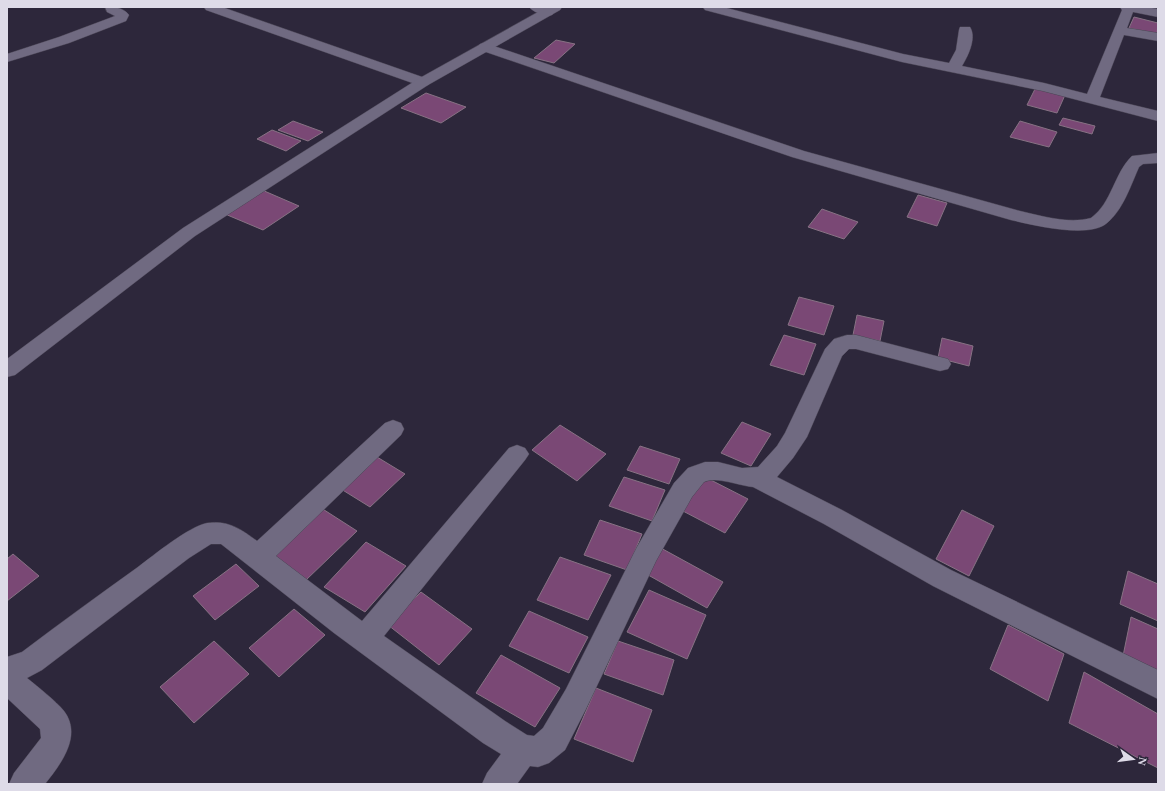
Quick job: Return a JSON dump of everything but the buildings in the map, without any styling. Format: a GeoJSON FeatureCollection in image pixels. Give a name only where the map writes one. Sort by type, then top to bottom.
{"type":"FeatureCollection","features":[{"type":"Feature","properties":{"kind":"street"},"geometry":{"type":"LineString","coordinates":[[7,58],[64,40],[122,18],[123,15],[111,9],[111,7]]}},
{"type":"Feature","properties":{"kind":"street"},"geometry":{"type":"LineString","coordinates":[[210,7],[423,82]]}},
{"type":"Feature","properties":{"kind":"street"},"geometry":{"type":"LineString","coordinates":[[709,7],[902,58],[1092,99],[1158,116]]}},
{"type":"Feature","properties":{"kind":"street"},"geometry":{"type":"LineString","coordinates":[[1092,99],[1127,7],[1158,13]]}},
{"type":"Feature","properties":{"kind":"street"},"geometry":{"type":"LineString","coordinates":[[7,370],[189,232],[423,82],[485,47],[546,9]]}},
{"type":"Feature","properties":{"kind":"street"},"geometry":{"type":"LineString","coordinates":[[953,68],[961,57],[964,49],[965,30]]}},
{"type":"Feature","properties":{"kind":"street"},"geometry":{"type":"LineString","coordinates":[[1119,30],[1158,37]]}},
{"type":"Feature","properties":{"kind":"street"},"geometry":{"type":"LineString","coordinates":[[485,47],[798,154],[1017,216],[1053,223],[1076,224],[1098,222],[1109,210],[1132,165],[1138,159],[1158,158]]}},
{"type":"Feature","properties":{"kind":"street"},"geometry":{"type":"LineString","coordinates":[[757,478],[766,474],[774,467],[795,437],[832,354],[839,344],[847,341],[856,342],[940,364]]}},
{"type":"Feature","properties":{"kind":"street"},"geometry":{"type":"LineString","coordinates":[[257,557],[393,429]]}},
{"type":"Feature","properties":{"kind":"street"},"geometry":{"type":"LineString","coordinates":[[365,640],[398,597],[517,454]]}},
{"type":"Feature","properties":{"kind":"street"},"geometry":{"type":"LineString","coordinates":[[7,671],[12,671],[32,662],[180,550],[207,534],[225,533],[365,640],[494,732],[523,750],[538,752],[554,740],[576,699],[646,555],[683,490],[696,475],[705,471],[718,471],[742,477],[757,478],[833,517],[942,578],[1158,685]]}},
{"type":"Feature","properties":{"kind":"street"},"geometry":{"type":"LineString","coordinates":[[7,678],[54,722],[56,739],[49,754],[25,784]]}},
{"type":"Feature","properties":{"kind":"street"},"geometry":{"type":"LineString","coordinates":[[498,784],[523,750]]}}]}
